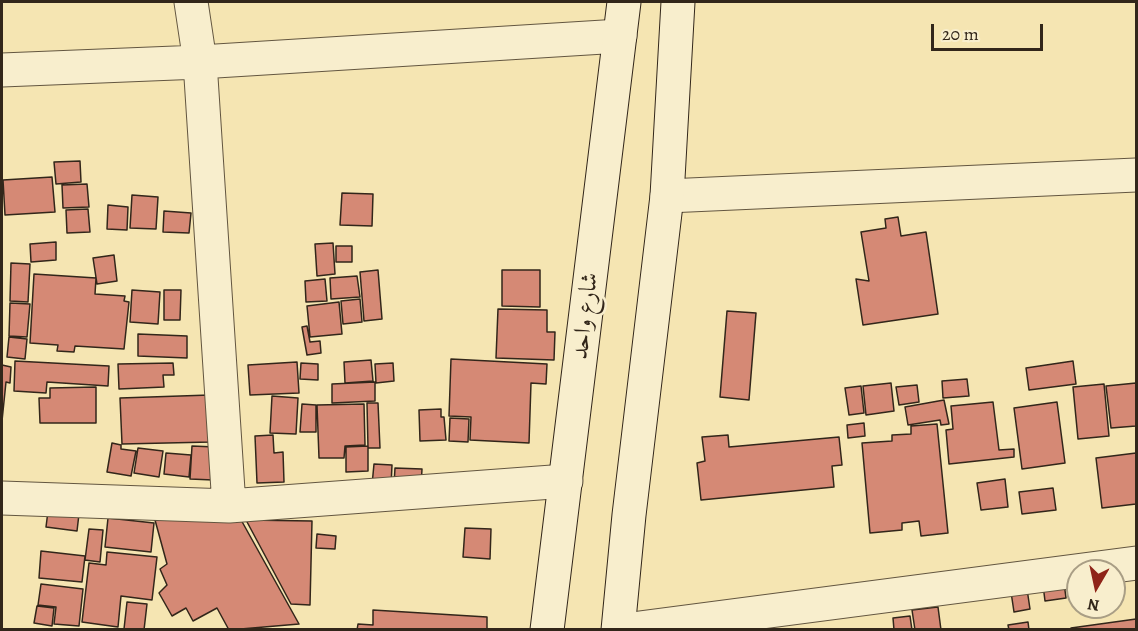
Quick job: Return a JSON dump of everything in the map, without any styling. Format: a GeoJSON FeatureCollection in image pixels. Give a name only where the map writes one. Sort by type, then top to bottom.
{"type":"FeatureCollection","features":[{"type":"Feature","properties":{"kind":"street"},"geometry":{"type":"LineString","coordinates":[[191,2],[200,62],[229,506]]}},
{"type":"Feature","properties":{"kind":"street","name":"شارع واحد"},"geometry":{"type":"LineString","coordinates":[[547,630],[624,2]]}},
{"type":"Feature","properties":{"kind":"street"},"geometry":{"type":"LineString","coordinates":[[618,630],[629,515],[668,196],[678,2]]}},
{"type":"Feature","properties":{"kind":"street"},"geometry":{"type":"LineString","coordinates":[[2,70],[200,62],[620,36]]}},
{"type":"Feature","properties":{"kind":"street"},"geometry":{"type":"LineString","coordinates":[[668,196],[1137,175]]}},
{"type":"Feature","properties":{"kind":"street"},"geometry":{"type":"LineString","coordinates":[[2,498],[229,506],[566,482]]}},
{"type":"Feature","properties":{"kind":"street"},"geometry":{"type":"LineString","coordinates":[[624,630],[1137,562]]}},
{"type":"Feature","properties":{"kind":"building"},"geometry":{"type":"Polygon","coordinates":[[[80,161],[81,182],[56,184],[54,162],[80,161]]]}},
{"type":"Feature","properties":{"kind":"building"},"geometry":{"type":"Polygon","coordinates":[[[52,177],[55,212],[5,215],[3,180],[52,177]]]}},
{"type":"Feature","properties":{"kind":"building"},"geometry":{"type":"Polygon","coordinates":[[[87,184],[89,207],[63,208],[62,185],[87,184]]]}},
{"type":"Feature","properties":{"kind":"building"},"geometry":{"type":"Polygon","coordinates":[[[342,193],[373,194],[372,226],[340,225],[342,193]]]}},
{"type":"Feature","properties":{"kind":"building"},"geometry":{"type":"Polygon","coordinates":[[[132,195],[158,197],[156,229],[130,228],[132,195]]]}},
{"type":"Feature","properties":{"kind":"building"},"geometry":{"type":"Polygon","coordinates":[[[108,205],[128,207],[127,230],[107,229],[108,205]]]}},
{"type":"Feature","properties":{"kind":"building"},"geometry":{"type":"Polygon","coordinates":[[[88,209],[90,232],[67,233],[66,210],[88,209]]]}},
{"type":"Feature","properties":{"kind":"building"},"geometry":{"type":"Polygon","coordinates":[[[164,211],[191,213],[189,233],[163,232],[164,211]]]}},
{"type":"Feature","properties":{"kind":"building"},"geometry":{"type":"Polygon","coordinates":[[[898,217],[901,236],[926,232],[938,314],[863,325],[856,279],[869,281],[861,232],[886,228],[885,219],[898,217]]]}},
{"type":"Feature","properties":{"kind":"building"},"geometry":{"type":"Polygon","coordinates":[[[56,242],[56,260],[31,262],[30,244],[56,242]]]}},
{"type":"Feature","properties":{"kind":"building"},"geometry":{"type":"Polygon","coordinates":[[[333,243],[335,274],[317,276],[315,244],[333,243]]]}},
{"type":"Feature","properties":{"kind":"building"},"geometry":{"type":"Polygon","coordinates":[[[336,246],[352,246],[352,262],[336,262],[336,246]]]}},
{"type":"Feature","properties":{"kind":"building"},"geometry":{"type":"Polygon","coordinates":[[[114,255],[117,281],[97,284],[93,258],[114,255]]]}},
{"type":"Feature","properties":{"kind":"building"},"geometry":{"type":"Polygon","coordinates":[[[11,263],[30,264],[28,302],[10,301],[11,263]]]}},
{"type":"Feature","properties":{"kind":"building"},"geometry":{"type":"Polygon","coordinates":[[[378,270],[382,319],[364,321],[360,272],[378,270]]]}},
{"type":"Feature","properties":{"kind":"building"},"geometry":{"type":"Polygon","coordinates":[[[502,270],[540,270],[540,307],[502,306],[502,270]]]}},
{"type":"Feature","properties":{"kind":"building"},"geometry":{"type":"Polygon","coordinates":[[[34,274],[96,278],[95,294],[125,296],[124,301],[129,302],[124,349],[75,346],[74,352],[57,351],[58,345],[30,343],[34,274]]]}},
{"type":"Feature","properties":{"kind":"building"},"geometry":{"type":"Polygon","coordinates":[[[357,276],[360,297],[331,299],[330,278],[357,276]]]}},
{"type":"Feature","properties":{"kind":"building"},"geometry":{"type":"Polygon","coordinates":[[[325,279],[327,301],[306,302],[305,281],[325,279]]]}},
{"type":"Feature","properties":{"kind":"building"},"geometry":{"type":"Polygon","coordinates":[[[132,290],[160,292],[158,324],[130,322],[132,290]]]}},
{"type":"Feature","properties":{"kind":"building"},"geometry":{"type":"Polygon","coordinates":[[[164,290],[181,290],[180,320],[164,320],[164,290]]]}},
{"type":"Feature","properties":{"kind":"building"},"geometry":{"type":"Polygon","coordinates":[[[360,299],[362,322],[343,324],[341,301],[360,299]]]}},
{"type":"Feature","properties":{"kind":"building"},"geometry":{"type":"Polygon","coordinates":[[[339,302],[342,334],[310,337],[307,306],[339,302]]]}},
{"type":"Feature","properties":{"kind":"building"},"geometry":{"type":"Polygon","coordinates":[[[10,303],[30,304],[27,337],[9,336],[10,303]]]}},
{"type":"Feature","properties":{"kind":"building"},"geometry":{"type":"Polygon","coordinates":[[[498,309],[547,310],[547,332],[555,332],[554,360],[496,358],[498,309]]]}},
{"type":"Feature","properties":{"kind":"building"},"geometry":{"type":"Polygon","coordinates":[[[727,311],[756,313],[749,400],[720,397],[727,311]]]}},
{"type":"Feature","properties":{"kind":"building"},"geometry":{"type":"Polygon","coordinates":[[[307,326],[310,342],[320,341],[321,353],[307,355],[302,327],[307,326]]]}},
{"type":"Feature","properties":{"kind":"building"},"geometry":{"type":"Polygon","coordinates":[[[138,334],[187,336],[187,358],[138,356],[138,334]]]}},
{"type":"Feature","properties":{"kind":"building"},"geometry":{"type":"Polygon","coordinates":[[[9,337],[27,339],[25,359],[7,357],[9,337]]]}},
{"type":"Feature","properties":{"kind":"building"},"geometry":{"type":"Polygon","coordinates":[[[451,359],[547,364],[546,384],[531,383],[529,443],[470,440],[471,417],[449,416],[451,359]]]}},
{"type":"Feature","properties":{"kind":"building"},"geometry":{"type":"Polygon","coordinates":[[[371,360],[373,381],[345,383],[344,362],[371,360]]]}},
{"type":"Feature","properties":{"kind":"building"},"geometry":{"type":"Polygon","coordinates":[[[15,361],[109,366],[108,386],[47,382],[46,393],[14,391],[15,361]]]}},
{"type":"Feature","properties":{"kind":"building"},"geometry":{"type":"Polygon","coordinates":[[[1073,361],[1076,384],[1029,390],[1026,368],[1073,361]]]}},
{"type":"Feature","properties":{"kind":"building"},"geometry":{"type":"Polygon","coordinates":[[[297,362],[299,393],[250,395],[248,365],[297,362]]]}},
{"type":"Feature","properties":{"kind":"building"},"geometry":{"type":"Polygon","coordinates":[[[173,363],[174,375],[163,375],[164,387],[119,389],[118,364],[173,363]]]}},
{"type":"Feature","properties":{"kind":"building"},"geometry":{"type":"Polygon","coordinates":[[[301,363],[318,364],[318,380],[300,379],[301,363]]]}},
{"type":"Feature","properties":{"kind":"building"},"geometry":{"type":"Polygon","coordinates":[[[393,363],[394,381],[376,383],[375,364],[393,363]]]}},
{"type":"Feature","properties":{"kind":"building"},"geometry":{"type":"Polygon","coordinates":[[[2,365],[11,367],[10,383],[6,382],[2,421],[2,365]]]}},
{"type":"Feature","properties":{"kind":"building"},"geometry":{"type":"Polygon","coordinates":[[[967,379],[969,396],[943,398],[942,381],[967,379]]]}},
{"type":"Feature","properties":{"kind":"building"},"geometry":{"type":"Polygon","coordinates":[[[375,382],[375,401],[332,403],[332,384],[375,382]]]}},
{"type":"Feature","properties":{"kind":"building"},"geometry":{"type":"Polygon","coordinates":[[[891,383],[894,411],[866,415],[863,386],[891,383]]]}},
{"type":"Feature","properties":{"kind":"building"},"geometry":{"type":"Polygon","coordinates":[[[1136,383],[1136,426],[1111,428],[1106,386],[1136,383]]]}},
{"type":"Feature","properties":{"kind":"building"},"geometry":{"type":"Polygon","coordinates":[[[1104,384],[1109,436],[1078,439],[1073,387],[1104,384]]]}},
{"type":"Feature","properties":{"kind":"building"},"geometry":{"type":"Polygon","coordinates":[[[917,385],[919,402],[899,405],[896,387],[917,385]]]}},
{"type":"Feature","properties":{"kind":"building"},"geometry":{"type":"Polygon","coordinates":[[[861,386],[864,413],[849,415],[845,388],[861,386]]]}},
{"type":"Feature","properties":{"kind":"building"},"geometry":{"type":"Polygon","coordinates":[[[96,387],[96,423],[40,423],[39,398],[50,398],[50,388],[96,387]]]}},
{"type":"Feature","properties":{"kind":"building"},"geometry":{"type":"Polygon","coordinates":[[[210,395],[211,442],[122,444],[120,398],[210,395]]]}},
{"type":"Feature","properties":{"kind":"building"},"geometry":{"type":"Polygon","coordinates":[[[272,396],[298,398],[296,434],[270,433],[272,396]]]}},
{"type":"Feature","properties":{"kind":"building"},"geometry":{"type":"Polygon","coordinates":[[[944,400],[949,424],[941,425],[940,420],[908,425],[905,407],[944,400]]]}},
{"type":"Feature","properties":{"kind":"building"},"geometry":{"type":"Polygon","coordinates":[[[993,402],[999,450],[1014,449],[1014,457],[949,464],[946,430],[953,429],[951,406],[993,402]]]}},
{"type":"Feature","properties":{"kind":"building"},"geometry":{"type":"Polygon","coordinates":[[[1057,402],[1065,463],[1022,469],[1014,408],[1057,402]]]}},
{"type":"Feature","properties":{"kind":"building"},"geometry":{"type":"Polygon","coordinates":[[[367,403],[378,403],[380,448],[368,448],[367,403]]]}},
{"type":"Feature","properties":{"kind":"building"},"geometry":{"type":"Polygon","coordinates":[[[302,404],[316,405],[316,432],[300,432],[302,404]]]}},
{"type":"Feature","properties":{"kind":"building"},"geometry":{"type":"Polygon","coordinates":[[[364,404],[365,445],[345,446],[344,458],[319,458],[317,405],[364,404]]]}},
{"type":"Feature","properties":{"kind":"building"},"geometry":{"type":"Polygon","coordinates":[[[441,409],[446,440],[420,441],[419,410],[441,409]]]}},
{"type":"Feature","properties":{"kind":"building"},"geometry":{"type":"Polygon","coordinates":[[[450,418],[469,419],[468,442],[449,441],[450,418]]]}},
{"type":"Feature","properties":{"kind":"building"},"geometry":{"type":"Polygon","coordinates":[[[864,423],[865,436],[848,438],[847,425],[864,423]]]}},
{"type":"Feature","properties":{"kind":"building"},"geometry":{"type":"Polygon","coordinates":[[[937,424],[948,533],[921,536],[919,521],[902,523],[902,530],[870,533],[862,443],[892,441],[892,435],[911,434],[911,426],[937,424]]]}},
{"type":"Feature","properties":{"kind":"building"},"geometry":{"type":"Polygon","coordinates":[[[273,435],[274,453],[283,452],[284,482],[257,483],[255,436],[273,435]]]}},
{"type":"Feature","properties":{"kind":"building"},"geometry":{"type":"Polygon","coordinates":[[[728,435],[729,447],[839,437],[842,465],[832,466],[834,487],[701,500],[697,463],[705,461],[702,437],[728,435]]]}},
{"type":"Feature","properties":{"kind":"building"},"geometry":{"type":"Polygon","coordinates":[[[112,443],[121,445],[121,449],[136,451],[131,476],[107,472],[112,443]]]}},
{"type":"Feature","properties":{"kind":"building"},"geometry":{"type":"Polygon","coordinates":[[[192,446],[215,447],[213,480],[190,479],[192,446]]]}},
{"type":"Feature","properties":{"kind":"building"},"geometry":{"type":"Polygon","coordinates":[[[368,446],[368,471],[346,472],[346,447],[368,446]]]}},
{"type":"Feature","properties":{"kind":"building"},"geometry":{"type":"Polygon","coordinates":[[[138,448],[163,451],[159,477],[134,473],[138,448]]]}},
{"type":"Feature","properties":{"kind":"building"},"geometry":{"type":"Polygon","coordinates":[[[166,453],[191,455],[189,477],[164,474],[166,453]]]}},
{"type":"Feature","properties":{"kind":"building"},"geometry":{"type":"Polygon","coordinates":[[[1136,453],[1136,504],[1102,508],[1096,458],[1136,453]]]}},
{"type":"Feature","properties":{"kind":"building"},"geometry":{"type":"Polygon","coordinates":[[[374,464],[392,465],[391,486],[372,485],[374,464]]]}},
{"type":"Feature","properties":{"kind":"building"},"geometry":{"type":"Polygon","coordinates":[[[395,468],[422,469],[421,487],[394,485],[395,468]]]}},
{"type":"Feature","properties":{"kind":"building"},"geometry":{"type":"Polygon","coordinates":[[[1005,479],[1008,507],[981,510],[977,483],[1005,479]]]}},
{"type":"Feature","properties":{"kind":"building"},"geometry":{"type":"Polygon","coordinates":[[[1053,488],[1056,510],[1022,514],[1019,492],[1053,488]]]}},
{"type":"Feature","properties":{"kind":"building"},"geometry":{"type":"Polygon","coordinates":[[[48,511],[79,514],[77,531],[46,527],[48,511]]]}},
{"type":"Feature","properties":{"kind":"building"},"geometry":{"type":"Polygon","coordinates":[[[108,518],[154,523],[151,552],[105,547],[108,518]]]}},
{"type":"Feature","properties":{"kind":"building"},"geometry":{"type":"Polygon","coordinates":[[[240,518],[299,624],[229,630],[217,608],[193,621],[186,608],[172,616],[159,593],[167,585],[160,569],[167,564],[155,520],[240,518]]]}},
{"type":"Feature","properties":{"kind":"building"},"geometry":{"type":"Polygon","coordinates":[[[246,520],[312,521],[310,605],[291,604],[246,520]]]}},
{"type":"Feature","properties":{"kind":"building"},"geometry":{"type":"Polygon","coordinates":[[[465,528],[491,529],[490,559],[463,557],[465,528]]]}},
{"type":"Feature","properties":{"kind":"building"},"geometry":{"type":"Polygon","coordinates":[[[89,529],[103,530],[100,562],[85,560],[89,529]]]}},
{"type":"Feature","properties":{"kind":"building"},"geometry":{"type":"Polygon","coordinates":[[[317,534],[336,536],[335,549],[316,548],[317,534]]]}},
{"type":"Feature","properties":{"kind":"building"},"geometry":{"type":"Polygon","coordinates":[[[41,551],[85,556],[82,582],[39,578],[41,551]]]}},
{"type":"Feature","properties":{"kind":"building"},"geometry":{"type":"Polygon","coordinates":[[[107,552],[157,557],[152,600],[121,596],[118,627],[82,622],[89,563],[106,565],[107,552]]]}},
{"type":"Feature","properties":{"kind":"building"},"geometry":{"type":"Polygon","coordinates":[[[1064,583],[1066,598],[1045,601],[1043,585],[1064,583]]]}},
{"type":"Feature","properties":{"kind":"building"},"geometry":{"type":"Polygon","coordinates":[[[41,584],[83,589],[79,626],[54,624],[56,607],[38,605],[41,584]]]}},
{"type":"Feature","properties":{"kind":"building"},"geometry":{"type":"Polygon","coordinates":[[[1027,589],[1030,609],[1014,612],[1011,592],[1027,589]]]}},
{"type":"Feature","properties":{"kind":"building"},"geometry":{"type":"Polygon","coordinates":[[[127,602],[147,604],[144,630],[124,629],[127,602]]]}},
{"type":"Feature","properties":{"kind":"building"},"geometry":{"type":"Polygon","coordinates":[[[37,606],[54,608],[52,626],[34,623],[37,606]]]}},
{"type":"Feature","properties":{"kind":"building"},"geometry":{"type":"Polygon","coordinates":[[[938,607],[941,630],[915,630],[912,610],[938,607]]]}},
{"type":"Feature","properties":{"kind":"building"},"geometry":{"type":"Polygon","coordinates":[[[373,610],[487,617],[487,630],[357,630],[358,624],[373,625],[373,610]]]}},
{"type":"Feature","properties":{"kind":"building"},"geometry":{"type":"Polygon","coordinates":[[[910,616],[912,630],[894,630],[893,618],[910,616]]]}},
{"type":"Feature","properties":{"kind":"building"},"geometry":{"type":"Polygon","coordinates":[[[1136,619],[1136,630],[1071,630],[1071,628],[1136,619]]]}},
{"type":"Feature","properties":{"kind":"building"},"geometry":{"type":"Polygon","coordinates":[[[1028,622],[1029,630],[1009,630],[1008,625],[1028,622]]]}}]}
